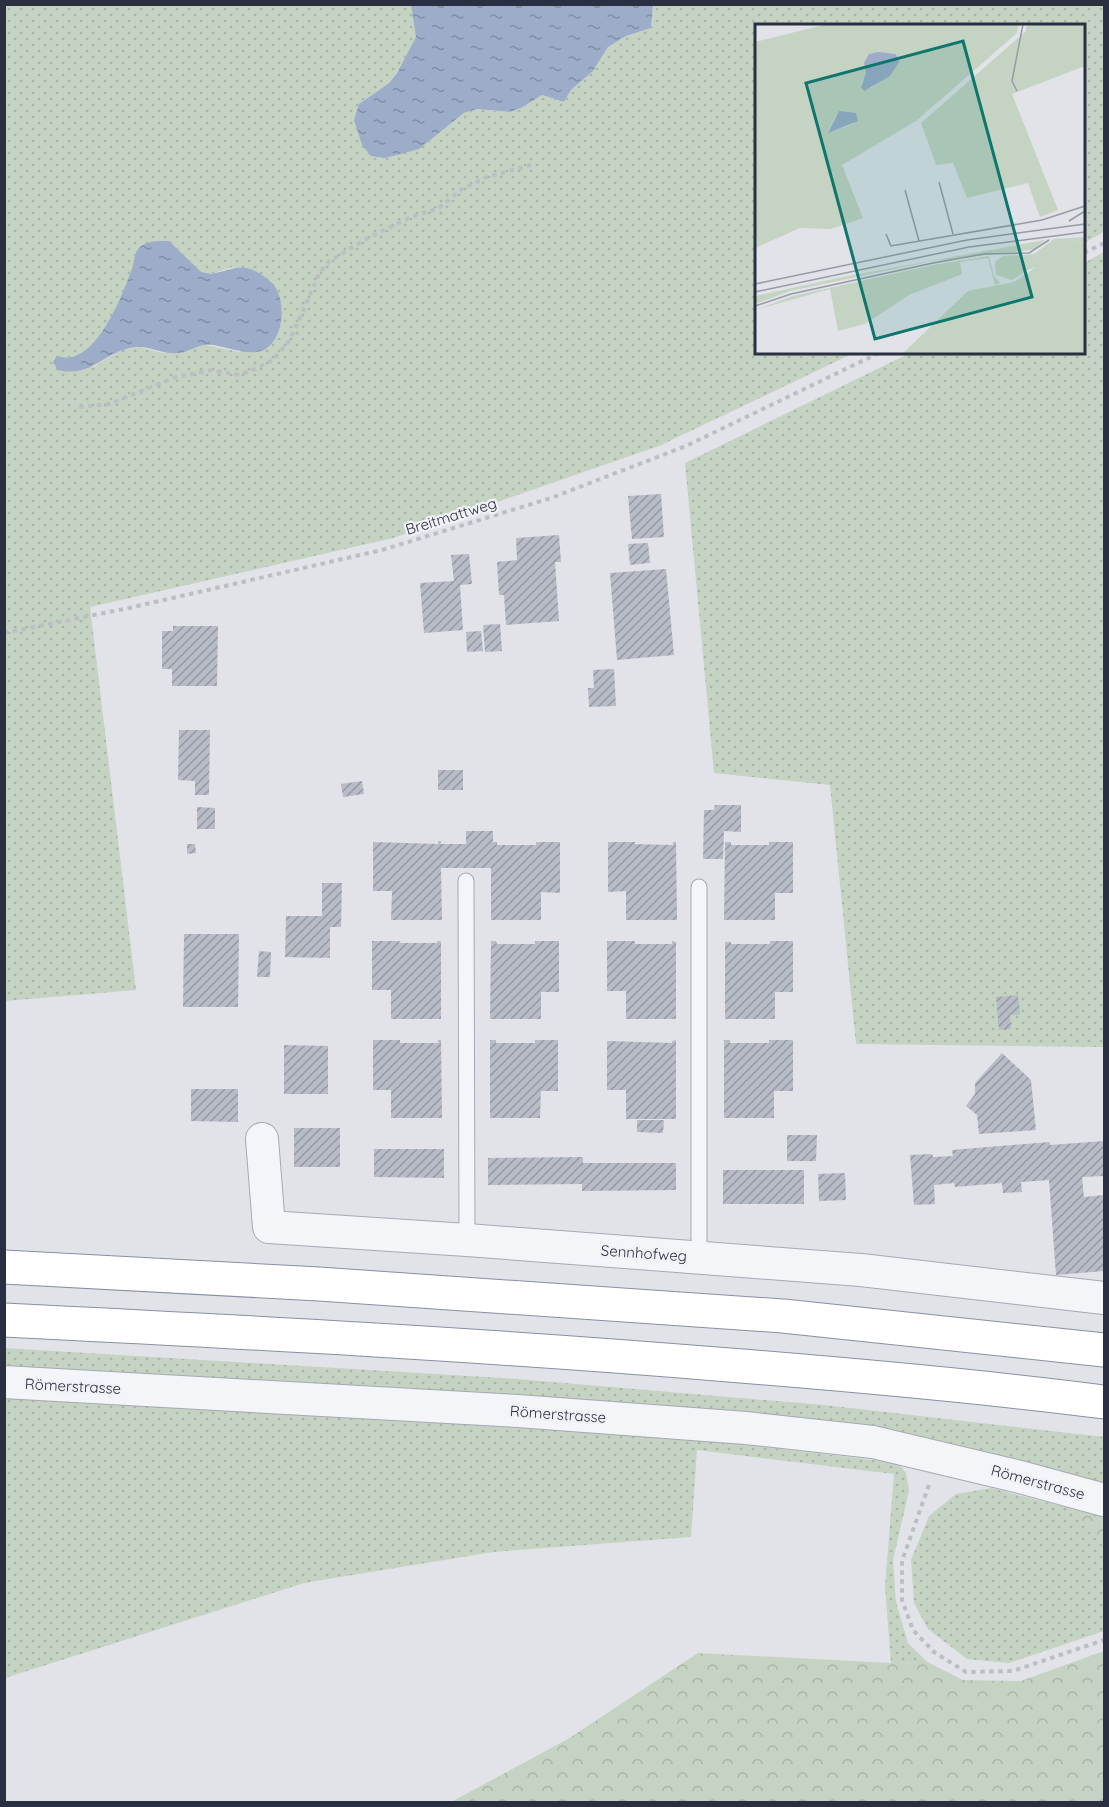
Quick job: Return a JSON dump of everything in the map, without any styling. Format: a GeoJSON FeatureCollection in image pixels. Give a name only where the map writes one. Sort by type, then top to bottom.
{"type":"FeatureCollection","features":[{"type":"Feature","properties":{"kind":"highway"},"geometry":{"type":"LineString","coordinates":[[4,1268],[319,1284],[783,1316],[1104,1350]]}},
{"type":"Feature","properties":{"kind":"highway"},"geometry":{"type":"LineString","coordinates":[[4,1320],[306,1335],[589,1354],[842,1375],[1104,1402]]}},
{"type":"Feature","properties":{"kind":"street","name":"Sennhofweg"},"geometry":{"type":"LineString","coordinates":[[262,1139],[269,1227],[861,1270],[1104,1298]]}},
{"type":"Feature","properties":{"kind":"street","name":"Römerstrasse"},"geometry":{"type":"LineString","coordinates":[[4,1382],[518,1411],[746,1428],[873,1442],[939,1456],[1104,1500]]}},
{"type":"Feature","properties":{"kind":"lane"},"geometry":{"type":"LineString","coordinates":[[466,881],[467,1240]]}},
{"type":"Feature","properties":{"kind":"lane"},"geometry":{"type":"LineString","coordinates":[[699,886],[699,1258]]}},
{"type":"Feature","properties":{"kind":"path"},"geometry":{"type":"LineString","coordinates":[[79,407],[109,404],[176,377],[212,370],[238,375],[273,360],[290,340],[320,272],[328,262],[366,239],[409,218],[439,208],[462,189],[487,177],[531,165]]}},
{"type":"Feature","properties":{"kind":"path"},"geometry":{"type":"LineString","coordinates":[[1085,252],[1104,243]]}},
{"type":"Feature","properties":{"kind":"path","name":"Breitmattweg"},"geometry":{"type":"LineString","coordinates":[[4,633],[129,608],[382,550],[551,498],[686,446],[877,354]]}},
{"type":"Feature","properties":{"kind":"path"},"geometry":{"type":"LineString","coordinates":[[939,1456],[902,1561],[902,1600],[913,1630],[934,1652],[966,1672],[1013,1671],[1104,1640]]}},
{"type":"Feature","properties":{"kind":"green space"},"geometry":{"type":"Polygon","coordinates":[[[5,5],[411,5],[417,37],[389,83],[359,104],[419,149],[464,113],[477,109],[510,112],[542,95],[564,102],[571,90],[593,71],[608,47],[626,36],[651,28],[653,5],[1104,5],[1104,232],[1085,242],[1085,24],[755,24],[755,354],[852,354],[659,446],[393,538],[90,607],[136,990],[5,1001],[5,5]],[[169,241],[138,249],[114,312],[95,342],[83,352],[69,357],[58,356],[93,367],[123,349],[140,347],[163,353],[206,345],[240,352],[233,267],[214,273],[201,273],[169,241]]]}},
{"type":"Feature","properties":{"kind":"green space"},"geometry":{"type":"Polygon","coordinates":[[[1104,252],[1104,1047],[856,1044],[830,785],[714,773],[685,463],[908,354],[1085,354],[1085,262],[1104,252]]]}},
{"type":"Feature","properties":{"kind":"green space"},"geometry":{"type":"Polygon","coordinates":[[[4,1348],[517,1379],[824,1405],[1104,1437],[1104,1486],[962,1447],[828,1421],[5,1367],[4,1348]]]}},
{"type":"Feature","properties":{"kind":"green space"},"geometry":{"type":"Polygon","coordinates":[[[5,1398],[514,1424],[699,1439],[898,1463],[906,1473],[909,1491],[893,1560],[896,1602],[908,1643],[927,1662],[891,1663],[885,1586],[894,1474],[697,1450],[691,1537],[493,1552],[304,1583],[5,1678],[5,1398]]]}},
{"type":"Feature","properties":{"kind":"green space"},"geometry":{"type":"Polygon","coordinates":[[[991,1488],[1104,1517],[1104,1521],[1068,1509],[1104,1546],[1104,1631],[1009,1663],[967,1659],[928,1629],[914,1603],[911,1560],[929,1516],[956,1494],[991,1488]]]}},
{"type":"Feature","properties":{"kind":"green space"},"geometry":{"type":"Polygon","coordinates":[[[1067,1508],[1104,1521],[1104,1546],[1067,1508]]]}},
{"type":"Feature","properties":{"kind":"green space"},"geometry":{"type":"Polygon","coordinates":[[[1104,1651],[1104,1802],[451,1802],[568,1739],[698,1653],[891,1663],[927,1662],[963,1680],[1021,1681],[1104,1651]]]}},
{"type":"Feature","properties":{"kind":"water"},"geometry":{"type":"Polygon","coordinates":[[[411,4],[653,5],[651,28],[626,36],[608,47],[593,71],[571,90],[564,102],[542,95],[510,112],[477,109],[464,113],[419,149],[385,158],[371,156],[362,145],[354,120],[359,104],[389,83],[397,73],[416,37],[411,4]]]}},
{"type":"Feature","properties":{"kind":"water"},"geometry":{"type":"Polygon","coordinates":[[[169,241],[201,272],[213,273],[244,268],[257,272],[273,284],[282,309],[279,329],[271,345],[257,352],[211,345],[174,353],[149,348],[128,348],[91,367],[70,372],[58,370],[53,362],[57,356],[69,357],[82,353],[109,322],[132,269],[138,249],[149,243],[169,241]]]}},
{"type":"Feature","properties":{"kind":"building"},"geometry":{"type":"Polygon","coordinates":[[[661,494],[664,537],[632,539],[628,496],[661,494]]]}},
{"type":"Feature","properties":{"kind":"building"},"geometry":{"type":"Polygon","coordinates":[[[559,535],[561,562],[555,562],[559,621],[506,625],[504,595],[499,595],[497,562],[517,560],[516,538],[559,535]]]}},
{"type":"Feature","properties":{"kind":"building"},"geometry":{"type":"Polygon","coordinates":[[[648,543],[650,563],[630,565],[628,544],[648,543]]]}},
{"type":"Feature","properties":{"kind":"building"},"geometry":{"type":"Polygon","coordinates":[[[469,554],[472,584],[460,585],[463,630],[424,633],[420,583],[454,581],[451,555],[469,554]]]}},
{"type":"Feature","properties":{"kind":"building"},"geometry":{"type":"Polygon","coordinates":[[[666,569],[674,655],[617,660],[610,573],[666,569]]]}},
{"type":"Feature","properties":{"kind":"building"},"geometry":{"type":"Polygon","coordinates":[[[500,624],[502,651],[485,652],[483,625],[500,624]]]}},
{"type":"Feature","properties":{"kind":"building"},"geometry":{"type":"Polygon","coordinates":[[[173,626],[218,626],[217,686],[172,686],[172,669],[162,669],[162,631],[173,631],[173,626]]]}},
{"type":"Feature","properties":{"kind":"building"},"geometry":{"type":"Polygon","coordinates":[[[481,631],[483,651],[467,652],[466,632],[481,631]]]}},
{"type":"Feature","properties":{"kind":"building"},"geometry":{"type":"Polygon","coordinates":[[[614,669],[616,706],[589,707],[588,688],[594,688],[593,670],[614,669]]]}},
{"type":"Feature","properties":{"kind":"building"},"geometry":{"type":"Polygon","coordinates":[[[179,730],[210,730],[209,795],[195,795],[195,781],[178,780],[179,730]]]}},
{"type":"Feature","properties":{"kind":"building"},"geometry":{"type":"Polygon","coordinates":[[[438,770],[463,770],[463,790],[438,790],[438,770]]]}},
{"type":"Feature","properties":{"kind":"building"},"geometry":{"type":"Polygon","coordinates":[[[362,781],[364,794],[343,797],[341,784],[362,781]]]}},
{"type":"Feature","properties":{"kind":"building"},"geometry":{"type":"Polygon","coordinates":[[[715,805],[741,805],[741,832],[724,831],[723,859],[703,859],[704,810],[714,810],[715,805]]]}},
{"type":"Feature","properties":{"kind":"building"},"geometry":{"type":"Polygon","coordinates":[[[197,807],[215,808],[215,829],[197,829],[197,807]]]}},
{"type":"Feature","properties":{"kind":"building"},"geometry":{"type":"Polygon","coordinates":[[[466,831],[493,831],[493,842],[497,842],[497,845],[536,845],[536,842],[560,842],[560,893],[541,892],[541,920],[491,920],[491,868],[441,868],[442,920],[391,920],[392,891],[373,891],[373,842],[438,844],[438,841],[441,841],[441,844],[466,844],[466,831]]]}},
{"type":"Feature","properties":{"kind":"building"},"geometry":{"type":"Polygon","coordinates":[[[608,842],[673,845],[673,842],[676,842],[677,920],[626,920],[626,891],[608,892],[608,842]]]}},
{"type":"Feature","properties":{"kind":"building"},"geometry":{"type":"Polygon","coordinates":[[[725,842],[731,842],[731,845],[769,845],[769,842],[793,842],[793,893],[775,893],[775,920],[724,920],[725,842]]]}},
{"type":"Feature","properties":{"kind":"building"},"geometry":{"type":"Polygon","coordinates":[[[187,844],[195,844],[196,853],[187,854],[187,844]]]}},
{"type":"Feature","properties":{"kind":"building"},"geometry":{"type":"Polygon","coordinates":[[[322,883],[342,883],[341,927],[330,927],[330,958],[285,957],[286,916],[322,916],[322,883]]]}},
{"type":"Feature","properties":{"kind":"building"},"geometry":{"type":"Polygon","coordinates":[[[184,934],[239,934],[238,1007],[183,1007],[184,934]]]}},
{"type":"Feature","properties":{"kind":"building"},"geometry":{"type":"Polygon","coordinates":[[[372,941],[437,943],[441,941],[441,1019],[391,1019],[391,990],[372,990],[372,941]]]}},
{"type":"Feature","properties":{"kind":"building"},"geometry":{"type":"Polygon","coordinates":[[[491,941],[496,941],[497,944],[535,944],[535,941],[559,941],[559,992],[541,992],[541,1019],[490,1019],[491,941]]]}},
{"type":"Feature","properties":{"kind":"building"},"geometry":{"type":"Polygon","coordinates":[[[607,941],[635,941],[635,944],[672,944],[672,941],[676,942],[676,1019],[626,1019],[626,991],[607,991],[607,941]]]}},
{"type":"Feature","properties":{"kind":"building"},"geometry":{"type":"Polygon","coordinates":[[[770,941],[793,941],[793,992],[775,992],[775,1019],[725,1019],[725,942],[770,944],[770,941]]]}},
{"type":"Feature","properties":{"kind":"building"},"geometry":{"type":"Polygon","coordinates":[[[259,951],[271,952],[270,977],[257,977],[259,951]]]}},
{"type":"Feature","properties":{"kind":"building"},"geometry":{"type":"Polygon","coordinates":[[[1018,995],[1020,1014],[1010,1015],[1011,1029],[999,1030],[996,997],[1018,995]]]}},
{"type":"Feature","properties":{"kind":"building"},"geometry":{"type":"Polygon","coordinates":[[[373,1040],[438,1043],[438,1040],[441,1040],[442,1118],[391,1118],[391,1090],[373,1090],[373,1040]]]}},
{"type":"Feature","properties":{"kind":"building"},"geometry":{"type":"Polygon","coordinates":[[[490,1040],[496,1040],[496,1043],[535,1043],[535,1040],[558,1040],[558,1091],[541,1091],[540,1118],[490,1118],[490,1040]]]}},
{"type":"Feature","properties":{"kind":"building"},"geometry":{"type":"Polygon","coordinates":[[[676,1040],[676,1119],[626,1119],[626,1090],[607,1090],[607,1041],[672,1043],[676,1040]]]}},
{"type":"Feature","properties":{"kind":"building"},"geometry":{"type":"Polygon","coordinates":[[[724,1040],[730,1040],[730,1043],[769,1043],[769,1040],[793,1040],[793,1091],[774,1091],[774,1118],[724,1118],[724,1040]]]}},
{"type":"Feature","properties":{"kind":"building"},"geometry":{"type":"Polygon","coordinates":[[[284,1045],[328,1046],[328,1094],[284,1094],[284,1045]]]}},
{"type":"Feature","properties":{"kind":"building"},"geometry":{"type":"Polygon","coordinates":[[[1002,1053],[1031,1080],[1036,1130],[979,1134],[977,1115],[966,1106],[975,1094],[975,1083],[1002,1053]]]}},
{"type":"Feature","properties":{"kind":"building"},"geometry":{"type":"Polygon","coordinates":[[[191,1089],[238,1089],[238,1122],[191,1121],[191,1089]]]}},
{"type":"Feature","properties":{"kind":"building"},"geometry":{"type":"Polygon","coordinates":[[[637,1120],[664,1120],[663,1133],[637,1132],[637,1120]]]}},
{"type":"Feature","properties":{"kind":"building"},"geometry":{"type":"Polygon","coordinates":[[[294,1128],[340,1128],[340,1167],[294,1167],[294,1128]]]}},
{"type":"Feature","properties":{"kind":"building"},"geometry":{"type":"Polygon","coordinates":[[[787,1135],[817,1135],[816,1161],[787,1161],[787,1135]]]}},
{"type":"Feature","properties":{"kind":"building"},"geometry":{"type":"Polygon","coordinates":[[[1104,1141],[1104,1176],[1082,1177],[1084,1197],[1104,1195],[1104,1271],[1056,1275],[1049,1180],[1021,1182],[1022,1192],[1003,1193],[1002,1183],[955,1187],[954,1183],[934,1185],[935,1204],[914,1205],[910,1155],[953,1156],[952,1150],[1050,1142],[1050,1145],[1104,1141]]]}},
{"type":"Feature","properties":{"kind":"building"},"geometry":{"type":"Polygon","coordinates":[[[374,1149],[444,1149],[444,1178],[374,1177],[374,1149]]]}},
{"type":"Feature","properties":{"kind":"building"},"geometry":{"type":"Polygon","coordinates":[[[583,1157],[583,1163],[676,1163],[676,1190],[582,1191],[582,1184],[488,1185],[488,1158],[583,1157]]]}},
{"type":"Feature","properties":{"kind":"building"},"geometry":{"type":"Polygon","coordinates":[[[723,1170],[804,1170],[804,1204],[723,1204],[723,1170]]]}},
{"type":"Feature","properties":{"kind":"building"},"geometry":{"type":"Polygon","coordinates":[[[845,1173],[846,1200],[819,1201],[818,1174],[845,1173]]]}}]}
